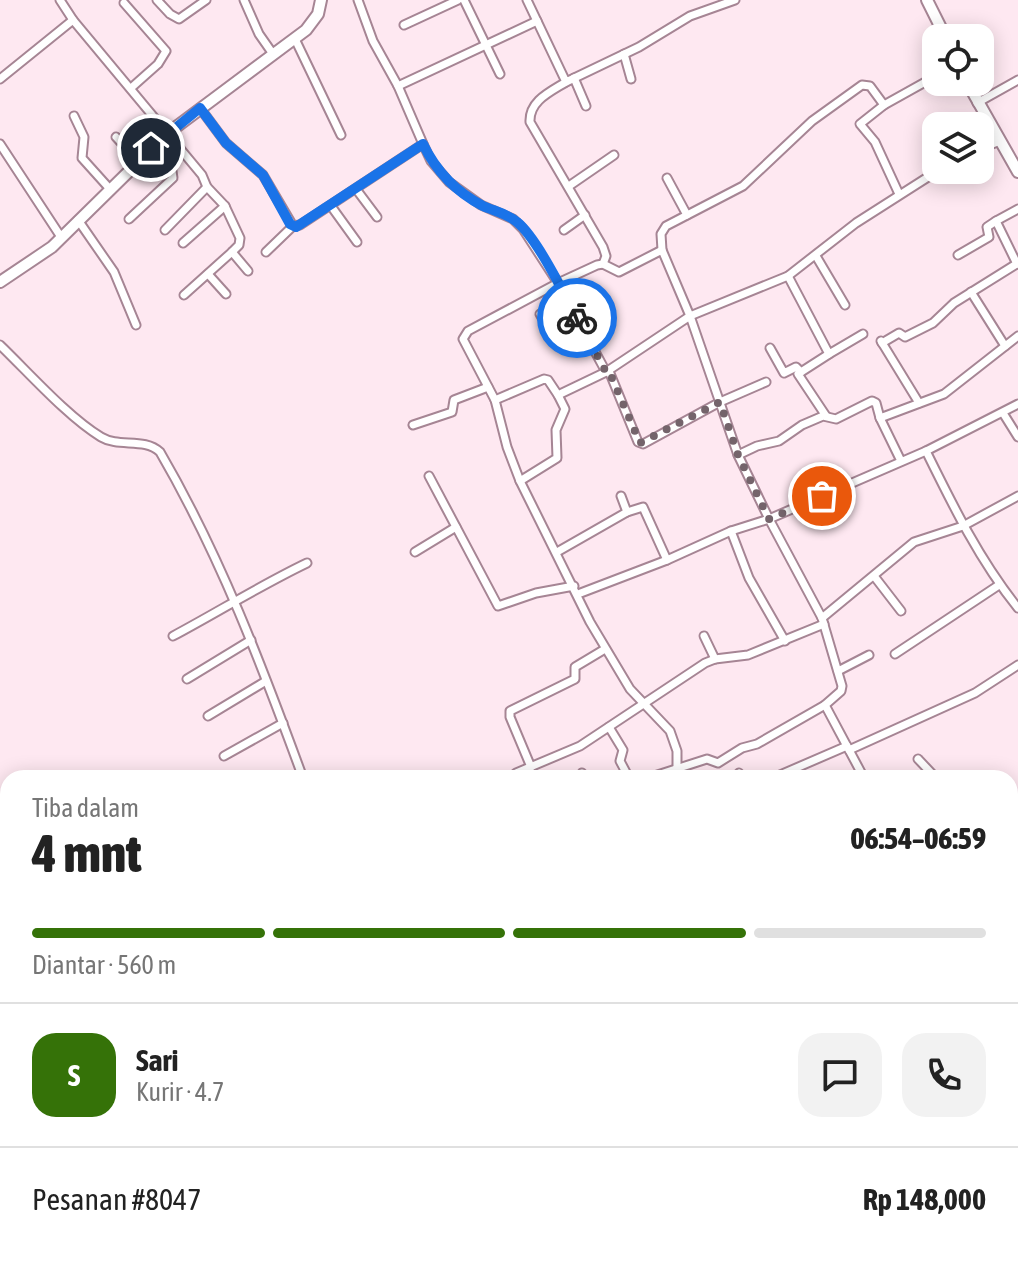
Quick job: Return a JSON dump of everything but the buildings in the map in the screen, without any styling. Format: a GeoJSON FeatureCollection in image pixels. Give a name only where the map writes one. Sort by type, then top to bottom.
{"type":"FeatureCollection","features":[{"type":"Feature","properties":{"kind":"street"},"geometry":{"type":"LineString","coordinates":[[60,0],[73,20],[202,175],[207,187],[225,206],[240,241],[184,295]]}},
{"type":"Feature","properties":{"kind":"street"},"geometry":{"type":"LineString","coordinates":[[157,0],[179,19],[206,0]]}},
{"type":"Feature","properties":{"kind":"street"},"geometry":{"type":"LineString","coordinates":[[244,0],[259,34],[273,54]]}},
{"type":"Feature","properties":{"kind":"street"},"geometry":{"type":"LineString","coordinates":[[358,0],[373,41],[437,169],[458,190],[519,223],[558,283],[608,372],[640,443],[766,382]]}},
{"type":"Feature","properties":{"kind":"street"},"geometry":{"type":"LineString","coordinates":[[404,25],[458,0]]}},
{"type":"Feature","properties":{"kind":"street"},"geometry":{"type":"LineString","coordinates":[[464,0],[500,74]]}},
{"type":"Feature","properties":{"kind":"street"},"geometry":{"type":"LineString","coordinates":[[527,0],[586,106]]}},
{"type":"Feature","properties":{"kind":"street"},"geometry":{"type":"LineString","coordinates":[[704,0],[709,11]]}},
{"type":"Feature","properties":{"kind":"street"},"geometry":{"type":"LineString","coordinates":[[603,264],[605,252],[569,186],[533,130],[530,115],[540,99],[570,80],[624,54],[690,16],[735,0]]}},
{"type":"Feature","properties":{"kind":"street"},"geometry":{"type":"LineString","coordinates":[[927,0],[939,24]]}},
{"type":"Feature","properties":{"kind":"street"},"geometry":{"type":"LineString","coordinates":[[0,282],[43,254],[168,133],[295,39],[313,22],[323,1]]}},
{"type":"Feature","properties":{"kind":"street"},"geometry":{"type":"LineString","coordinates":[[124,3],[166,51],[158,64],[131,88]]}},
{"type":"Feature","properties":{"kind":"street"},"geometry":{"type":"LineString","coordinates":[[0,79],[73,20]]}},
{"type":"Feature","properties":{"kind":"street"},"geometry":{"type":"LineString","coordinates":[[398,86],[537,21]]}},
{"type":"Feature","properties":{"kind":"street"},"geometry":{"type":"LineString","coordinates":[[295,39],[341,135]]}},
{"type":"Feature","properties":{"kind":"street"},"geometry":{"type":"LineString","coordinates":[[624,54],[631,79]]}},
{"type":"Feature","properties":{"kind":"street"},"geometry":{"type":"LineString","coordinates":[[977,103],[1018,80]]}},
{"type":"Feature","properties":{"kind":"street"},"geometry":{"type":"LineString","coordinates":[[899,194],[875,142],[860,124],[884,105],[922,84]]}},
{"type":"Feature","properties":{"kind":"street"},"geometry":{"type":"LineString","coordinates":[[685,770],[707,759],[718,763],[742,748],[757,744],[825,705],[842,688],[823,621],[738,455],[690,316],[662,250],[662,231],[743,186],[812,121],[862,85],[870,86],[884,105]]}},
{"type":"Feature","properties":{"kind":"street"},"geometry":{"type":"LineString","coordinates":[[974,96],[1000,141],[1015,158],[1018,172]]}},
{"type":"Feature","properties":{"kind":"street"},"geometry":{"type":"LineString","coordinates":[[200,108],[226,143],[263,175],[293,226]]}},
{"type":"Feature","properties":{"kind":"street"},"geometry":{"type":"LineString","coordinates":[[74,116],[84,137],[82,158],[109,188]]}},
{"type":"Feature","properties":{"kind":"street"},"geometry":{"type":"LineString","coordinates":[[116,137],[138,161]]}},
{"type":"Feature","properties":{"kind":"street"},"geometry":{"type":"LineString","coordinates":[[994,143],[1000,141]]}},
{"type":"Feature","properties":{"kind":"street"},"geometry":{"type":"LineString","coordinates":[[0,144],[61,237]]}},
{"type":"Feature","properties":{"kind":"street"},"geometry":{"type":"LineString","coordinates":[[266,252],[293,226],[331,206],[423,144]]}},
{"type":"Feature","properties":{"kind":"street"},"geometry":{"type":"LineString","coordinates":[[129,219],[173,178],[172,171],[151,148]]}},
{"type":"Feature","properties":{"kind":"street"},"geometry":{"type":"LineString","coordinates":[[569,186],[614,155]]}},
{"type":"Feature","properties":{"kind":"street"},"geometry":{"type":"LineString","coordinates":[[667,178],[687,215]]}},
{"type":"Feature","properties":{"kind":"street"},"geometry":{"type":"LineString","coordinates":[[558,395],[608,372],[690,316],[788,276],[849,228],[922,180]]}},
{"type":"Feature","properties":{"kind":"street"},"geometry":{"type":"LineString","coordinates":[[165,230],[207,187]]}},
{"type":"Feature","properties":{"kind":"street"},"geometry":{"type":"LineString","coordinates":[[356,189],[377,217]]}},
{"type":"Feature","properties":{"kind":"street"},"geometry":{"type":"LineString","coordinates":[[183,243],[225,206]]}},
{"type":"Feature","properties":{"kind":"street"},"geometry":{"type":"LineString","coordinates":[[331,206],[357,242]]}},
{"type":"Feature","properties":{"kind":"street"},"geometry":{"type":"LineString","coordinates":[[958,255],[989,236],[987,227],[1018,209]]}},
{"type":"Feature","properties":{"kind":"street"},"geometry":{"type":"LineString","coordinates":[[564,230],[585,215]]}},
{"type":"Feature","properties":{"kind":"street"},"geometry":{"type":"LineString","coordinates":[[78,220],[114,272],[136,325]]}},
{"type":"Feature","properties":{"kind":"street"},"geometry":{"type":"LineString","coordinates":[[919,403],[881,341],[899,333],[905,337],[933,323],[954,303],[1017,264],[996,221]]}},
{"type":"Feature","properties":{"kind":"street"},"geometry":{"type":"LineString","coordinates":[[662,250],[619,272],[603,264],[558,283],[465,334],[463,341],[495,400],[520,481],[605,649],[642,704],[670,731],[677,751],[677,770]]}},
{"type":"Feature","properties":{"kind":"street"},"geometry":{"type":"LineString","coordinates":[[232,252],[248,271]]}},
{"type":"Feature","properties":{"kind":"street"},"geometry":{"type":"LineString","coordinates":[[816,256],[845,305]]}},
{"type":"Feature","properties":{"kind":"street"},"geometry":{"type":"LineString","coordinates":[[208,274],[226,294]]}},
{"type":"Feature","properties":{"kind":"street"},"geometry":{"type":"LineString","coordinates":[[788,276],[829,354]]}},
{"type":"Feature","properties":{"kind":"street"},"geometry":{"type":"LineString","coordinates":[[971,292],[1005,346]]}},
{"type":"Feature","properties":{"kind":"street"},"geometry":{"type":"LineString","coordinates":[[540,314],[552,335],[580,324]]}},
{"type":"Feature","properties":{"kind":"street"},"geometry":{"type":"LineString","coordinates":[[826,416],[798,374],[863,334]]}},
{"type":"Feature","properties":{"kind":"street"},"geometry":{"type":"LineString","coordinates":[[880,418],[944,394],[1018,336]]}},
{"type":"Feature","properties":{"kind":"street"},"geometry":{"type":"LineString","coordinates":[[0,345],[48,392],[101,436],[111,441],[153,446],[160,452],[198,519],[251,640],[300,770]]}},
{"type":"Feature","properties":{"kind":"street"},"geometry":{"type":"LineString","coordinates":[[770,348],[784,373],[795,367],[801,372]]}},
{"type":"Feature","properties":{"kind":"street"},"geometry":{"type":"LineString","coordinates":[[495,400],[544,379],[548,380],[565,409],[556,430],[557,458],[520,481]]}},
{"type":"Feature","properties":{"kind":"street"},"geometry":{"type":"LineString","coordinates":[[413,425],[452,412],[454,400],[488,387]]}},
{"type":"Feature","properties":{"kind":"street"},"geometry":{"type":"LineString","coordinates":[[738,455],[779,441],[802,425],[826,416],[836,419],[872,401],[876,403],[901,461]]}},
{"type":"Feature","properties":{"kind":"street"},"geometry":{"type":"LineString","coordinates":[[429,476],[498,606],[536,593],[576,590],[667,560],[926,451],[1018,404]]}},
{"type":"Feature","properties":{"kind":"street"},"geometry":{"type":"LineString","coordinates":[[1003,413],[1018,437]]}},
{"type":"Feature","properties":{"kind":"street"},"geometry":{"type":"LineString","coordinates":[[926,451],[963,526],[999,585],[1018,608]]}},
{"type":"Feature","properties":{"kind":"street"},"geometry":{"type":"LineString","coordinates":[[621,496],[627,512]]}},
{"type":"Feature","properties":{"kind":"street"},"geometry":{"type":"LineString","coordinates":[[526,770],[580,746],[715,659],[742,657],[785,641],[823,621],[914,542],[963,526],[1018,496]]}},
{"type":"Feature","properties":{"kind":"street"},"geometry":{"type":"LineString","coordinates":[[557,552],[627,512],[645,508],[667,560]]}},
{"type":"Feature","properties":{"kind":"street"},"geometry":{"type":"LineString","coordinates":[[415,552],[456,527]]}},
{"type":"Feature","properties":{"kind":"street"},"geometry":{"type":"LineString","coordinates":[[731,531],[747,575],[785,641]]}},
{"type":"Feature","properties":{"kind":"street"},"geometry":{"type":"LineString","coordinates":[[173,636],[307,563]]}},
{"type":"Feature","properties":{"kind":"street"},"geometry":{"type":"LineString","coordinates":[[874,576],[901,611]]}},
{"type":"Feature","properties":{"kind":"street"},"geometry":{"type":"LineString","coordinates":[[895,654],[999,585]]}},
{"type":"Feature","properties":{"kind":"street"},"geometry":{"type":"LineString","coordinates":[[704,636],[715,659]]}},
{"type":"Feature","properties":{"kind":"street"},"geometry":{"type":"LineString","coordinates":[[187,679],[251,640]]}},
{"type":"Feature","properties":{"kind":"street"},"geometry":{"type":"LineString","coordinates":[[531,767],[510,711],[575,679],[575,667],[605,649]]}},
{"type":"Feature","properties":{"kind":"street"},"geometry":{"type":"LineString","coordinates":[[838,671],[869,655]]}},
{"type":"Feature","properties":{"kind":"street"},"geometry":{"type":"LineString","coordinates":[[793,770],[975,693],[1018,665]]}},
{"type":"Feature","properties":{"kind":"street"},"geometry":{"type":"LineString","coordinates":[[208,716],[266,681]]}},
{"type":"Feature","properties":{"kind":"street"},"geometry":{"type":"LineString","coordinates":[[825,705],[860,770]]}},
{"type":"Feature","properties":{"kind":"street"},"geometry":{"type":"LineString","coordinates":[[224,756],[283,723]]}},
{"type":"Feature","properties":{"kind":"street"},"geometry":{"type":"LineString","coordinates":[[609,727],[623,750],[620,761],[625,770]]}},
{"type":"Feature","properties":{"kind":"street"},"geometry":{"type":"LineString","coordinates":[[918,759],[928,770]]}},
{"type":"Feature","properties":{"kind":"way so far"},"geometry":{"type":"LineString","coordinates":[[577,318],[606,372],[609,371],[638,442],[643,444],[720,402],[738,455],[769,519],[822,496]]}},
{"type":"Feature","properties":{"kind":"route"},"geometry":{"type":"LineString","coordinates":[[151,148],[200,108],[226,143],[256,166],[290,224],[296,227],[423,144],[437,169],[458,190],[519,223],[577,318]]}}]}
